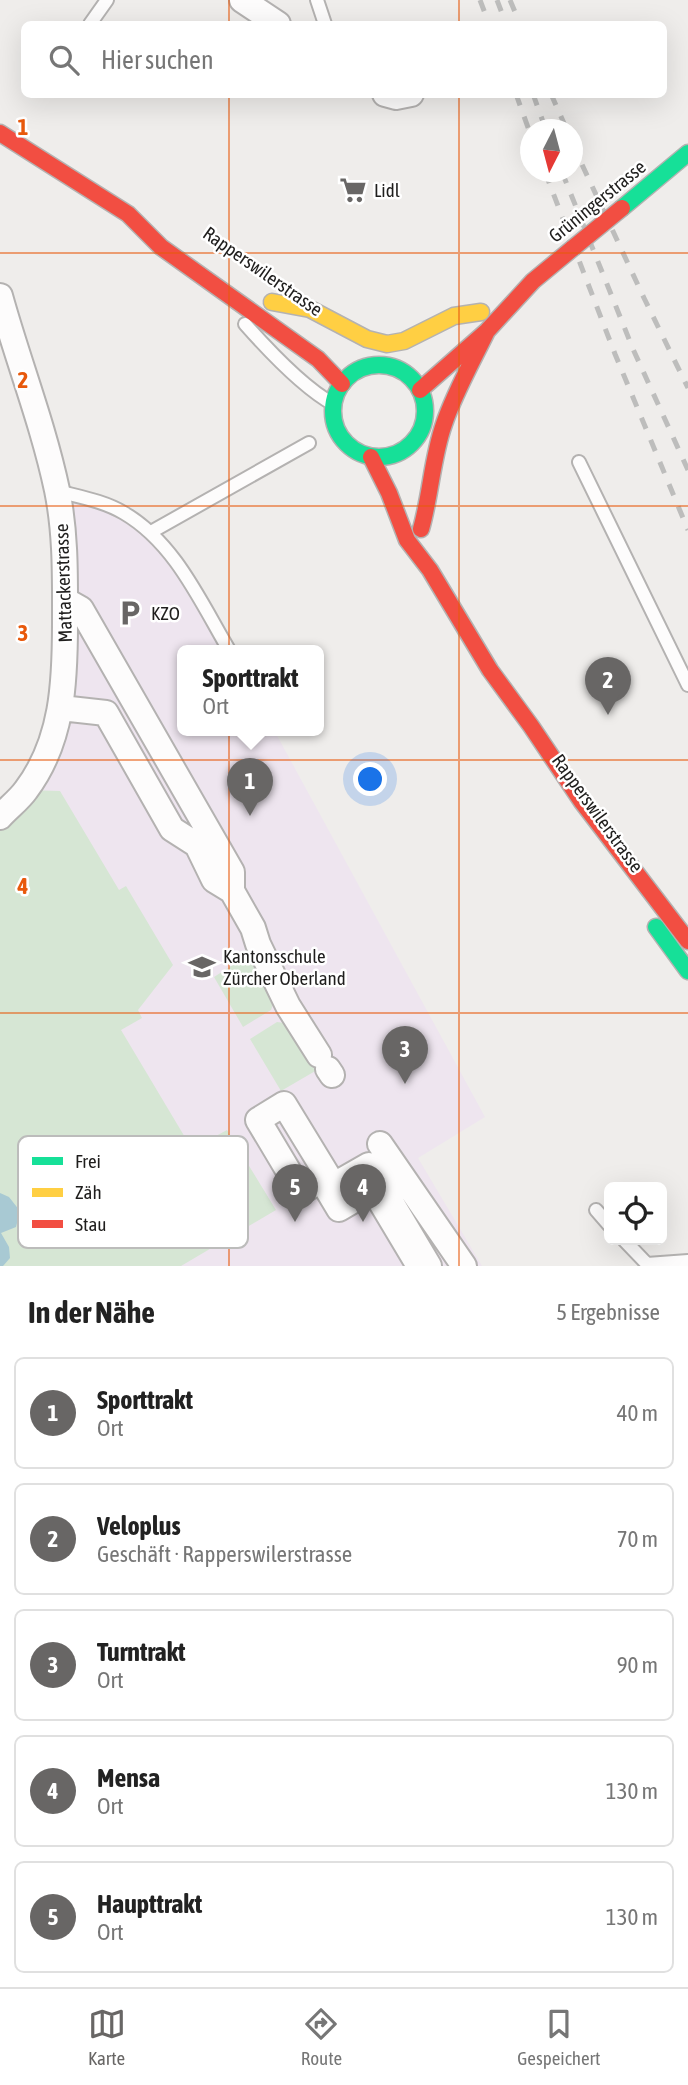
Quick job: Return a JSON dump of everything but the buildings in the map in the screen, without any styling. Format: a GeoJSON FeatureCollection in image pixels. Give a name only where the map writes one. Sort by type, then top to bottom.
{"type":"FeatureCollection","features":[{"type":"Feature","properties":{"kind":"main road","name":"Rapperswilerstrasse"},"geometry":{"type":"LineString","coordinates":[[4,143],[128,214],[161,226]]}},
{"type":"Feature","properties":{"kind":"main road","name":"Grüningerstrasse"},"geometry":{"type":"LineString","coordinates":[[420,390],[487,331],[533,281],[688,153]]}},
{"type":"Feature","properties":{"kind":"main road","name":"Rapperswilerstrasse"},"geometry":{"type":"LineString","coordinates":[[128,214],[161,247],[318,359],[342,384]]}},
{"type":"Feature","properties":{"kind":"main road","name":"Grüningerstrasse"},"geometry":{"type":"LineString","coordinates":[[453,334],[481,312],[533,281]]}},
{"type":"Feature","properties":{"kind":"main road","name":"Rapperswilerstrasse"},"geometry":{"type":"LineString","coordinates":[[267,299],[303,324]]}},
{"type":"Feature","properties":{"kind":"main road","name":"Grüningerstrasse"},"geometry":{"type":"LineString","coordinates":[[267,299],[310,309],[367,339],[387,344],[404,341],[454,316],[481,312]]}},
{"type":"Feature","properties":{"kind":"main road","name":"Grüningerstrasse"},"geometry":{"type":"LineString","coordinates":[[421,528],[429,502],[435,458],[444,423],[487,331]]}},
{"type":"Feature","properties":{"kind":"main road"},"geometry":{"type":"LineString","coordinates":[[348,354],[372,366]]}},
{"type":"Feature","properties":{"kind":"main road"},"geometry":{"type":"LineString","coordinates":[[402,371],[419,360]]}},
{"type":"Feature","properties":{"kind":"main road"},"geometry":{"type":"LineString","coordinates":[[383,365],[402,371],[420,390],[425,403],[422,430],[404,457],[371,457],[351,448],[343,440],[334,422],[333,404],[342,384],[355,372],[372,366],[383,365]]}},
{"type":"Feature","properties":{"kind":"main road","name":"Rapperswilerstrasse"},"geometry":{"type":"LineString","coordinates":[[371,457],[389,493],[407,540],[430,570],[490,670],[589,813],[688,941]]}},
{"type":"Feature","properties":{"kind":"main road","name":"Rapperswilerstrasse"},"geometry":{"type":"LineString","coordinates":[[411,503],[421,528],[430,570]]}},
{"type":"Feature","properties":{"kind":"main road","name":"Rapperswilerstrasse"},"geometry":{"type":"LineString","coordinates":[[490,670],[510,720],[522,740]]}},
{"type":"Feature","properties":{"kind":"main road"},"geometry":{"type":"LineString","coordinates":[[647,915],[688,971]]}},
{"type":"Feature","properties":{"kind":"street"},"geometry":{"type":"LineString","coordinates":[[242,0],[274,21]]}},
{"type":"Feature","properties":{"kind":"street","name":"Mattackerstrasse"},"geometry":{"type":"LineString","coordinates":[[0,296],[43,432],[57,491],[65,545],[65,671],[61,708],[50,749],[26,790],[0,817]]}},
{"type":"Feature","properties":{"kind":"street"},"geometry":{"type":"LineString","coordinates":[[65,600],[81,609],[232,872],[232,891]]}},
{"type":"Feature","properties":{"kind":"street"},"geometry":{"type":"LineString","coordinates":[[61,708],[106,713],[172,829],[197,845],[214,880],[232,891],[253,928],[288,1006],[326,1066]]}},
{"type":"Feature","properties":{"kind":"street"},"geometry":{"type":"LineString","coordinates":[[380,1144],[464,1266]]}},
{"type":"Feature","properties":{"kind":"street"},"geometry":{"type":"LineString","coordinates":[[419,1266],[373,1189],[339,1209],[327,1189],[369,1165],[429,1266]]}},
{"type":"Feature","properties":{"kind":"lane"},"geometry":{"type":"LineString","coordinates":[[92,21],[107,0]]}},
{"type":"Feature","properties":{"kind":"lane"},"geometry":{"type":"LineString","coordinates":[[317,0],[324,21]]}},
{"type":"Feature","properties":{"kind":"lane"},"geometry":{"type":"LineString","coordinates":[[212,283],[228,306],[254,334],[303,382],[333,404]]}},
{"type":"Feature","properties":{"kind":"lane"},"geometry":{"type":"LineString","coordinates":[[151,532],[309,443]]}},
{"type":"Feature","properties":{"kind":"lane"},"geometry":{"type":"LineString","coordinates":[[579,462],[688,685]]}},
{"type":"Feature","properties":{"kind":"lane"},"geometry":{"type":"LineString","coordinates":[[57,491],[97,500],[123,512],[151,532],[177,564],[226,645]]}},
{"type":"Feature","properties":{"kind":"lane"},"geometry":{"type":"LineString","coordinates":[[596,1210],[604,1219]]}},
{"type":"Feature","properties":{"kind":"lane"},"geometry":{"type":"LineString","coordinates":[[629,1245],[647,1264],[688,1261]]}},
{"type":"Feature","properties":{"kind":"shaded area","name":"Kantonsschule Zürcher Oberland"},"geometry":{"type":"Polygon","coordinates":[[[57,491],[97,500],[151,532],[226,645],[177,645],[177,736],[277,736],[485,1117],[418,1158],[482,1266],[0,1266],[26,790],[50,749],[57,491]]]}},
{"type":"Feature","properties":{"kind":"green space"},"geometry":{"type":"Polygon","coordinates":[[[26,790],[60,791],[119,890],[126,886],[173,965],[138,1010],[142,1018],[121,1030],[184,1136],[18,1136],[18,1248],[212,1248],[181,1266],[0,1266],[0,817],[26,790]]]}},
{"type":"Feature","properties":{"kind":"green space"},"geometry":{"type":"Polygon","coordinates":[[[242,959],[256,964],[276,996],[271,1010],[243,1027],[214,977],[242,959]]]}},
{"type":"Feature","properties":{"kind":"green space"},"geometry":{"type":"Polygon","coordinates":[[[277,1022],[292,1024],[317,1070],[281,1091],[250,1039],[277,1022]]]}},
{"type":"Feature","properties":{"kind":"green space"},"geometry":{"type":"Polygon","coordinates":[[[227,1130],[231,1136],[216,1136],[227,1130]]]}},
{"type":"Feature","properties":{"kind":"green space"},"geometry":{"type":"Polygon","coordinates":[[[248,1164],[276,1210],[248,1227],[248,1164]]]}},
{"type":"Feature","properties":{"kind":"water"},"geometry":{"type":"Polygon","coordinates":[[[0,1193],[9,1197],[18,1208],[18,1219],[16,1227],[1,1233],[9,1247],[10,1258],[0,1266],[0,1193]]]}},
{"type":"Feature","properties":{"kind":"railway"},"geometry":{"type":"LineString","coordinates":[[480,0],[488,21]]}},
{"type":"Feature","properties":{"kind":"railway"},"geometry":{"type":"LineString","coordinates":[[497,0],[505,21]]}},
{"type":"Feature","properties":{"kind":"railway"},"geometry":{"type":"LineString","coordinates":[[510,0],[519,21]]}},
{"type":"Feature","properties":{"kind":"railway"},"geometry":{"type":"LineString","coordinates":[[517,98],[525,119]]}},
{"type":"Feature","properties":{"kind":"railway"},"geometry":{"type":"LineString","coordinates":[[534,98],[542,119]]}},
{"type":"Feature","properties":{"kind":"railway"},"geometry":{"type":"LineString","coordinates":[[553,98],[562,119]]}},
{"type":"Feature","properties":{"kind":"railway"},"geometry":{"type":"LineString","coordinates":[[583,167],[688,388]]}},
{"type":"Feature","properties":{"kind":"railway"},"geometry":{"type":"LineString","coordinates":[[549,182],[615,354],[688,530]]}},
{"type":"Feature","properties":{"kind":"railway"},"geometry":{"type":"LineString","coordinates":[[566,182],[633,349],[688,470]]}},
{"type":"Feature","properties":{"kind":"traffic: fast"},"geometry":{"type":"LineString","coordinates":[[622,208],[688,153]]}},
{"type":"Feature","properties":{"kind":"traffic: fast"},"geometry":{"type":"LineString","coordinates":[[379,365],[397,368],[412,378],[422,393],[425,411],[422,429],[412,444],[397,454],[379,457],[361,454],[346,444],[336,429],[333,411],[336,393],[346,378],[361,368],[379,365]]}},
{"type":"Feature","properties":{"kind":"traffic: fast"},"geometry":{"type":"LineString","coordinates":[[656,927],[688,971]]}},
{"type":"Feature","properties":{"kind":"traffic: slow"},"geometry":{"type":"LineString","coordinates":[[272,302],[310,309],[367,339],[387,344],[404,341],[454,316],[481,312]]}},
{"type":"Feature","properties":{"kind":"traffic: jam"},"geometry":{"type":"LineString","coordinates":[[0,133],[128,214],[161,247],[318,359],[342,384]]}},
{"type":"Feature","properties":{"kind":"traffic: jam"},"geometry":{"type":"LineString","coordinates":[[573,248],[622,208]]}},
{"type":"Feature","properties":{"kind":"traffic: jam"},"geometry":{"type":"LineString","coordinates":[[420,390],[487,331],[533,281],[573,248]]}},
{"type":"Feature","properties":{"kind":"traffic: jam"},"geometry":{"type":"LineString","coordinates":[[421,529],[444,424],[487,331]]}},
{"type":"Feature","properties":{"kind":"traffic: jam"},"geometry":{"type":"LineString","coordinates":[[371,457],[389,493],[407,540],[430,570],[490,670],[582,802],[688,941]]}},
{"type":"Feature","properties":{"kind":"place","name":"Lidl"},"geometry":{"type":"Point","coordinates":[353,190]}},
{"type":"Feature","properties":{"kind":"place","name":"KZO"},"geometry":{"type":"Point","coordinates":[130,613]}},
{"type":"Feature","properties":{"kind":"place","name":"Veloplus"},"geometry":{"type":"Point","coordinates":[608,715]}},
{"type":"Feature","properties":{"kind":"place","name":"Sporttrakt"},"geometry":{"type":"Point","coordinates":[250,816]}},
{"type":"Feature","properties":{"kind":"place","name":"Kantonsschule Zürcher Oberland"},"geometry":{"type":"Point","coordinates":[202,967]}},
{"type":"Feature","properties":{"kind":"place","name":"Turntrakt"},"geometry":{"type":"Point","coordinates":[405,1084]}},
{"type":"Feature","properties":{"kind":"place","name":"Haupttrakt"},"geometry":{"type":"Point","coordinates":[295,1222]}},
{"type":"Feature","properties":{"kind":"place","name":"Mensa"},"geometry":{"type":"Point","coordinates":[363,1222]}}]}
